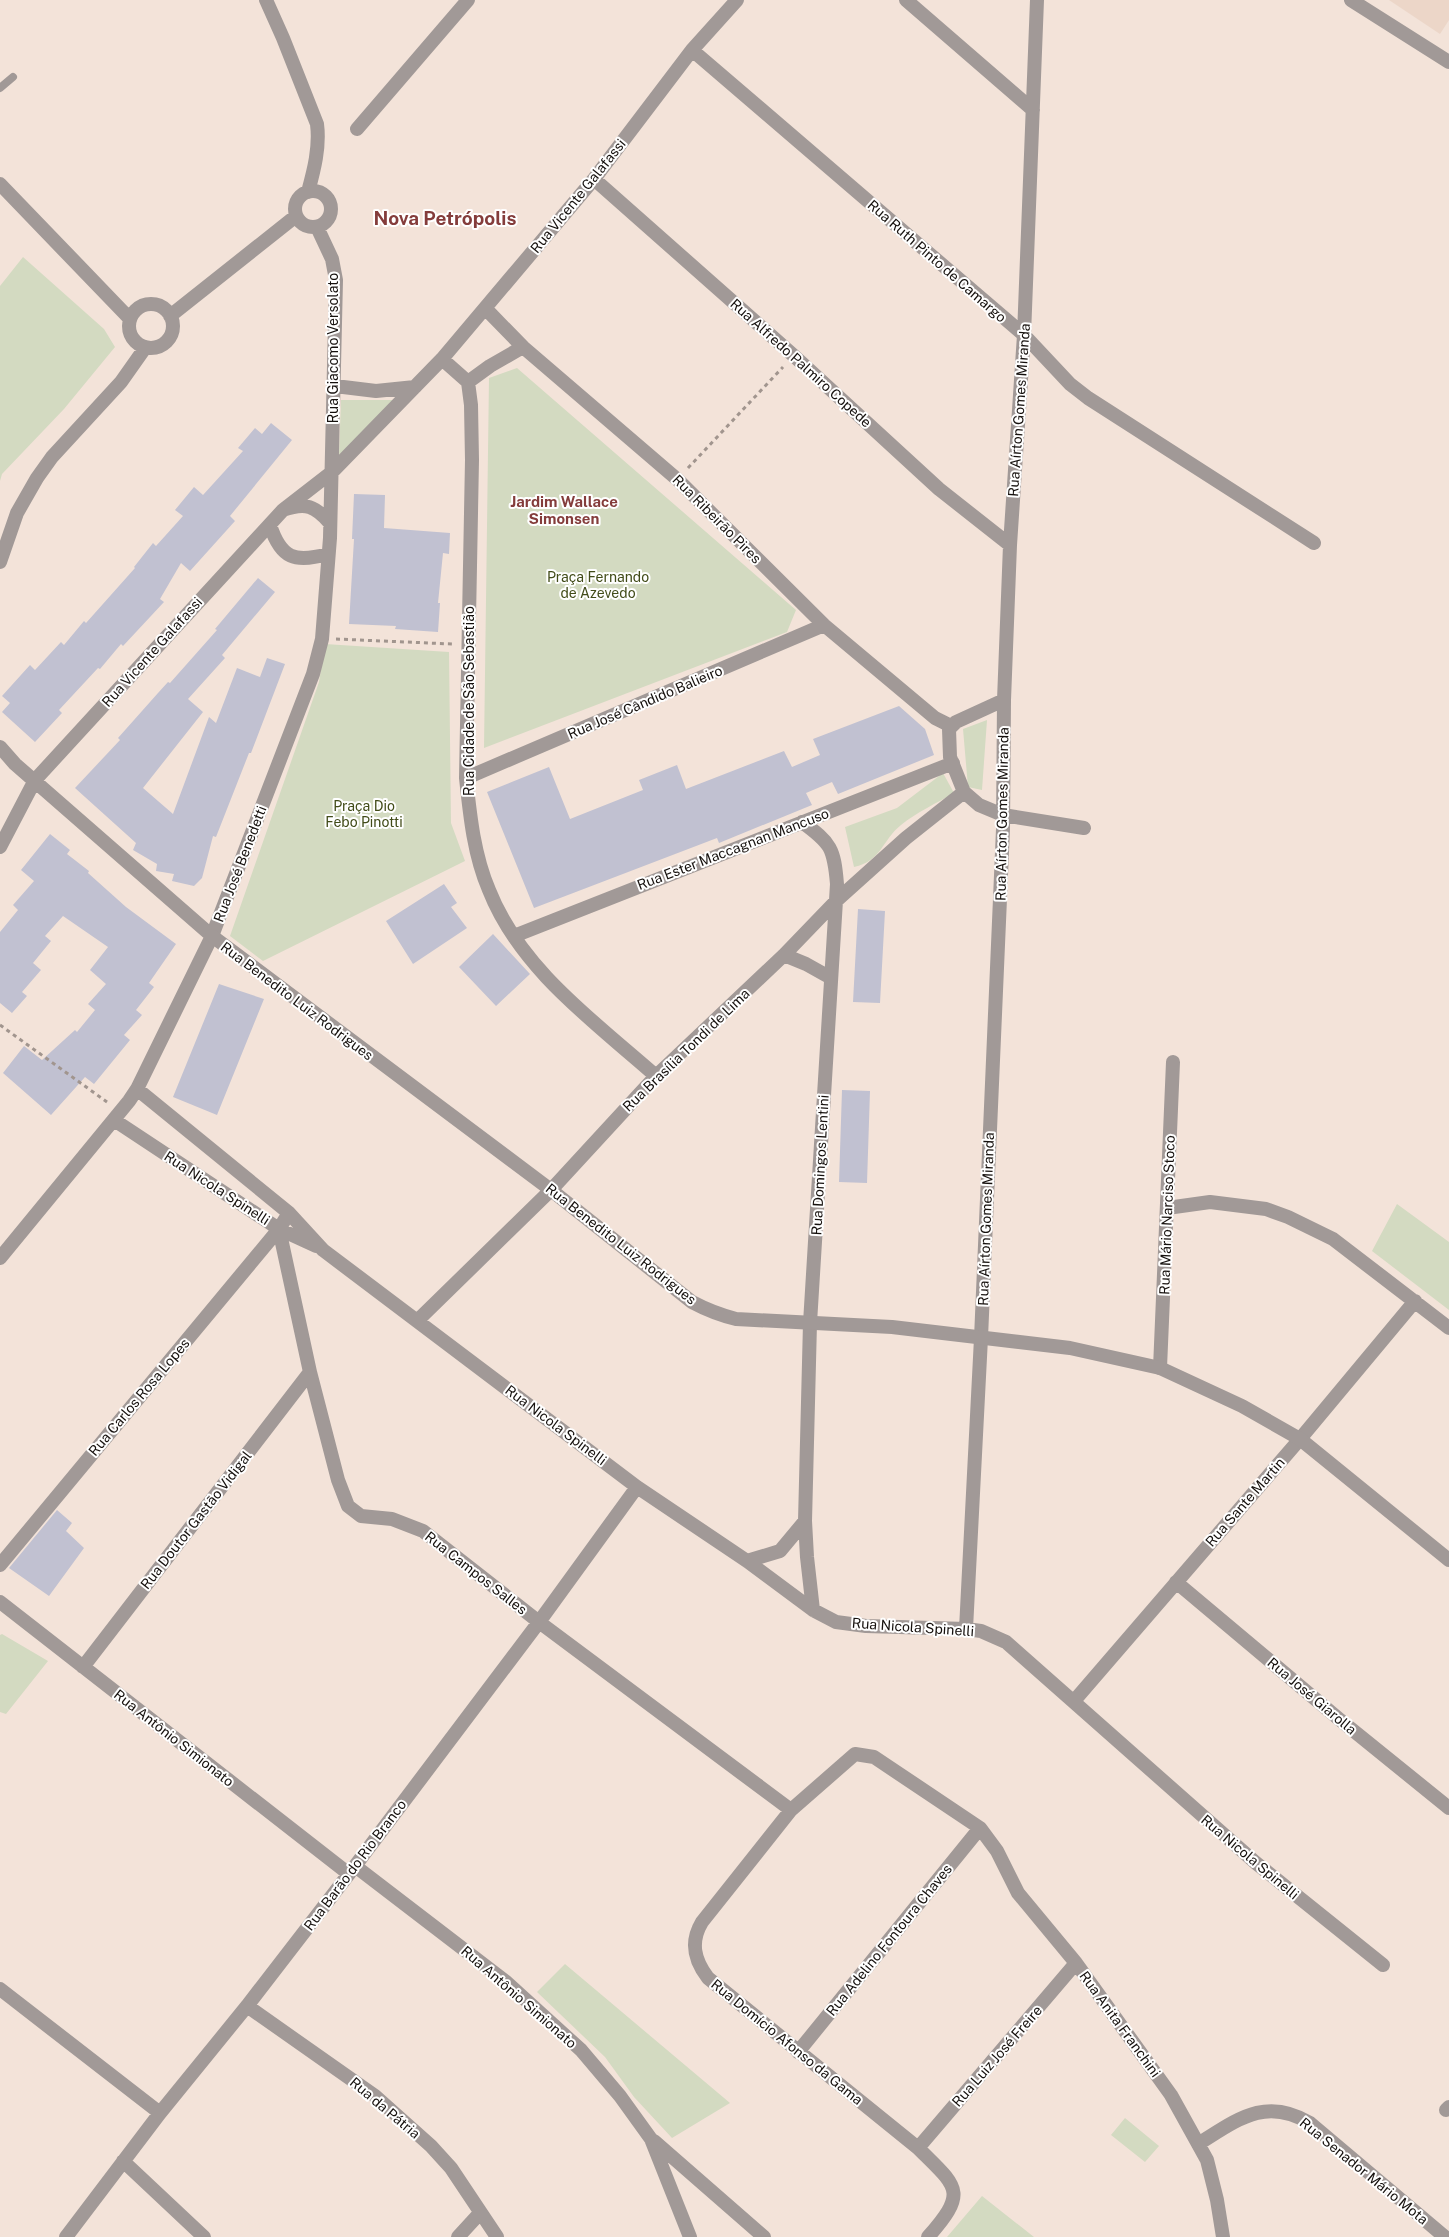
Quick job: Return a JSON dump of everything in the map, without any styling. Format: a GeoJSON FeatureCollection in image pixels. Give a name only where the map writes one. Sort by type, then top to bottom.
{"type":"FeatureCollection","features":[{"type":"Feature","properties":{"kind":"street"},"geometry":{"type":"LineString","coordinates":[[266,0],[317,124],[316,152],[308,192]]}},
{"type":"Feature","properties":{"kind":"street"},"geometry":{"type":"LineString","coordinates":[[357,128],[468,0]]}},
{"type":"Feature","properties":{"kind":"street","name":"Rua Vicente Galafassi"},"geometry":{"type":"LineString","coordinates":[[284,510],[332,472],[442,359],[594,179],[692,50],[737,0]]}},
{"type":"Feature","properties":{"kind":"street"},"geometry":{"type":"LineString","coordinates":[[906,0],[1033,110]]}},
{"type":"Feature","properties":{"kind":"street","name":"Rua Aírton Gomes Miranda"},"geometry":{"type":"LineString","coordinates":[[966,1629],[981,1338],[1003,815],[1004,700],[1010,545],[1024,335],[1037,0]]}},
{"type":"Feature","properties":{"kind":"street"},"geometry":{"type":"LineString","coordinates":[[1350,0],[1449,62]]}},
{"type":"Feature","properties":{"kind":"street","name":"Rua Ruth Pinto de Camargo"},"geometry":{"type":"LineString","coordinates":[[692,50],[1024,335],[1070,384],[1088,398],[1314,543]]}},
{"type":"Feature","properties":{"kind":"street","name":"Rua Alfredo Palmiro Copede"},"geometry":{"type":"LineString","coordinates":[[594,179],[793,355],[939,489],[1010,545]]}},
{"type":"Feature","properties":{"kind":"street"},"geometry":{"type":"LineString","coordinates":[[0,184],[130,319]]}},
{"type":"Feature","properties":{"kind":"street"},"geometry":{"type":"LineString","coordinates":[[308,192],[320,193],[325,196],[330,205],[329,217],[322,225],[316,227],[304,225],[296,216],[294,210],[298,198],[308,192]]}},
{"type":"Feature","properties":{"kind":"street"},"geometry":{"type":"LineString","coordinates":[[170,316],[296,216]]}},
{"type":"Feature","properties":{"kind":"street","name":"Rua Giacomo Versolato"},"geometry":{"type":"LineString","coordinates":[[316,227],[332,259],[336,280],[332,472]]}},
{"type":"Feature","properties":{"kind":"street"},"geometry":{"type":"LineString","coordinates":[[153,304],[166,310],[170,316],[173,330],[166,343],[152,349],[145,348],[138,345],[130,334],[130,319],[138,308],[153,304]]}},
{"type":"Feature","properties":{"kind":"street","name":"Rua Ribeirão Pires"},"geometry":{"type":"LineString","coordinates":[[485,308],[523,347],[678,480],[824,625],[935,718],[952,726]]}},
{"type":"Feature","properties":{"kind":"street"},"geometry":{"type":"LineString","coordinates":[[442,359],[468,382],[490,366],[523,347]]}},
{"type":"Feature","properties":{"kind":"street"},"geometry":{"type":"LineString","coordinates":[[0,562],[17,513],[37,478],[52,457],[121,382],[145,348]]}},
{"type":"Feature","properties":{"kind":"street","name":"Rua Cidade de São Sebastião"},"geometry":{"type":"LineString","coordinates":[[468,382],[471,405],[472,460],[466,778],[471,826],[486,884],[514,936],[557,989],[656,1076]]}},
{"type":"Feature","properties":{"kind":"street"},"geometry":{"type":"LineString","coordinates":[[335,386],[376,392],[415,387]]}},
{"type":"Feature","properties":{"kind":"street","name":"Rua José Benedetti"},"geometry":{"type":"LineString","coordinates":[[0,1258],[117,1116],[137,1088],[212,936],[313,674],[322,638],[332,472]]}},
{"type":"Feature","properties":{"kind":"street"},"geometry":{"type":"LineString","coordinates":[[328,554],[301,558],[290,555],[280,548],[270,525],[284,510],[295,506],[314,508],[330,523]]}},
{"type":"Feature","properties":{"kind":"street","name":"Rua Vicente Galafassi"},"geometry":{"type":"LineString","coordinates":[[0,847],[35,780],[270,525]]}},
{"type":"Feature","properties":{"kind":"street","name":"Rua José Cândido Balieiro"},"geometry":{"type":"LineString","coordinates":[[466,778],[824,625]]}},
{"type":"Feature","properties":{"kind":"street"},"geometry":{"type":"LineString","coordinates":[[1004,700],[949,729],[949,746],[953,763],[964,792],[979,805],[1003,815],[1084,828]]}},
{"type":"Feature","properties":{"kind":"street","name":"Rua Benedito Luiz Rodrigues"},"geometry":{"type":"LineString","coordinates":[[0,747],[15,764],[212,936],[551,1190],[692,1302],[718,1315],[736,1319],[892,1326],[1070,1348],[1160,1368],[1242,1406],[1300,1439],[1449,1560]]}},
{"type":"Feature","properties":{"kind":"street","name":"Rua Ester Maccagnan Mancuso"},"geometry":{"type":"LineString","coordinates":[[514,936],[953,763]]}},
{"type":"Feature","properties":{"kind":"street","name":"Rua Brasília Tondi de Lima"},"geometry":{"type":"LineString","coordinates":[[418,1320],[551,1190],[656,1076],[784,955],[837,900],[906,838],[964,792]]}},
{"type":"Feature","properties":{"kind":"street","name":"Rua Domingos Lentini"},"geometry":{"type":"LineString","coordinates":[[802,822],[826,840],[831,849],[836,872],[837,900],[810,1323],[805,1521],[806,1557],[813,1610]]}},
{"type":"Feature","properties":{"kind":"street"},"geometry":{"type":"LineString","coordinates":[[784,955],[806,964],[831,978]]}},
{"type":"Feature","properties":{"kind":"street","name":"Rua Mário Narciso Stoco"},"geometry":{"type":"LineString","coordinates":[[1160,1368],[1173,1062]]}},
{"type":"Feature","properties":{"kind":"street","name":"Rua Nicola Spinelli"},"geometry":{"type":"LineString","coordinates":[[137,1088],[289,1213],[323,1250]]}},
{"type":"Feature","properties":{"kind":"street","name":"Rua Nicola Spinelli"},"geometry":{"type":"LineString","coordinates":[[117,1116],[279,1229],[323,1250],[637,1487],[747,1561],[813,1610],[836,1622],[866,1626],[966,1629],[993,1635],[1006,1642],[1256,1863],[1383,1965]]}},
{"type":"Feature","properties":{"kind":"street"},"geometry":{"type":"LineString","coordinates":[[1167,1208],[1210,1202],[1266,1209],[1333,1239],[1449,1328]]}},
{"type":"Feature","properties":{"kind":"street"},"geometry":{"type":"LineString","coordinates":[[279,1229],[289,1213]]}},
{"type":"Feature","properties":{"kind":"street","name":"Rua Campos Salles"},"geometry":{"type":"LineString","coordinates":[[279,1229],[310,1372],[338,1480],[348,1506],[361,1516],[392,1519],[423,1531],[538,1622],[791,1810]]}},
{"type":"Feature","properties":{"kind":"street","name":"Rua Carlos Rosa Lopes"},"geometry":{"type":"LineString","coordinates":[[0,1565],[279,1229]]}},
{"type":"Feature","properties":{"kind":"street","name":"Rua Sante Martin"},"geometry":{"type":"LineString","coordinates":[[1074,1701],[1300,1439],[1415,1301]]}},
{"type":"Feature","properties":{"kind":"street","name":"Rua Doutor Gastão Vidigal"},"geometry":{"type":"LineString","coordinates":[[83,1667],[310,1372]]}},
{"type":"Feature","properties":{"kind":"street","name":"Rua Barão do Rio Branco"},"geometry":{"type":"LineString","coordinates":[[66,2237],[160,2113],[247,2006],[352,1870],[637,1487]]}},
{"type":"Feature","properties":{"kind":"street"},"geometry":{"type":"LineString","coordinates":[[747,1561],[780,1551],[805,1521]]}},
{"type":"Feature","properties":{"kind":"street","name":"Rua José Giarolla"},"geometry":{"type":"LineString","coordinates":[[1176,1582],[1338,1719],[1449,1808]]}},
{"type":"Feature","properties":{"kind":"street","name":"Rua Antônio Simionato"},"geometry":{"type":"LineString","coordinates":[[0,1602],[352,1870],[506,1981],[537,2009],[581,2050],[620,2096],[651,2138],[690,2237]]}},
{"type":"Feature","properties":{"kind":"street","name":"Rua Domício Afonso da Gama"},"geometry":{"type":"LineString","coordinates":[[928,2237],[953,2205],[954,2197],[951,2183],[918,2148],[708,1978],[700,1968],[695,1957],[694,1946],[702,1922],[791,1810],[855,1754],[874,1756],[980,1828]]}},
{"type":"Feature","properties":{"kind":"street","name":"Rua Anita Franchini"},"geometry":{"type":"LineString","coordinates":[[980,1828],[998,1851],[1018,1893],[1076,1963],[1172,2095],[1206,2160],[1213,2182],[1223,2237]]}},
{"type":"Feature","properties":{"kind":"street","name":"Rua Adelino Fontoura Chaves"},"geometry":{"type":"LineString","coordinates":[[798,2052],[980,1828]]}},
{"type":"Feature","properties":{"kind":"street","name":"Rua Luiz José Freire"},"geometry":{"type":"LineString","coordinates":[[918,2148],[1076,1963]]}},
{"type":"Feature","properties":{"kind":"street"},"geometry":{"type":"LineString","coordinates":[[0,1989],[160,2113]]}},
{"type":"Feature","properties":{"kind":"street","name":"Rua da Pátria"},"geometry":{"type":"LineString","coordinates":[[247,2006],[375,2096],[431,2146],[451,2168],[497,2237]]}},
{"type":"Feature","properties":{"kind":"street","name":"Rua Senador Mário Mota"},"geometry":{"type":"LineString","coordinates":[[1198,2144],[1250,2113],[1270,2111],[1300,2117],[1310,2123],[1445,2237]]}},
{"type":"Feature","properties":{"kind":"street"},"geometry":{"type":"LineString","coordinates":[[651,2138],[764,2237]]}},
{"type":"Feature","properties":{"kind":"street"},"geometry":{"type":"LineString","coordinates":[[123,2161],[204,2237]]}},
{"type":"Feature","properties":{"kind":"street"},"geometry":{"type":"LineString","coordinates":[[458,2237],[480,2212]]}},
{"type":"Feature","properties":{"kind":"lane"},"geometry":{"type":"LineString","coordinates":[[0,88],[13,77]]}},
{"type":"Feature","properties":{"kind":"path"},"geometry":{"type":"LineString","coordinates":[[678,480],[793,355]]}},
{"type":"Feature","properties":{"kind":"path"},"geometry":{"type":"LineString","coordinates":[[322,638],[468,645]]}},
{"type":"Feature","properties":{"kind":"path"},"geometry":{"type":"LineString","coordinates":[[0,1025],[117,1116]]}},
{"type":"Feature","properties":{"kind":"shaded area"},"geometry":{"type":"Polygon","coordinates":[[[1389,0],[1449,0],[1449,20],[1440,34],[1389,0]]]}},
{"type":"Feature","properties":{"kind":"green space"},"geometry":{"type":"Polygon","coordinates":[[[23,257],[104,329],[115,347],[64,409],[2,474],[0,481],[0,286],[23,257]]]}},
{"type":"Feature","properties":{"kind":"green space","name":"Praça Fernando de Azevedo"},"geometry":{"type":"Polygon","coordinates":[[[517,368],[796,610],[787,632],[484,748],[489,378],[517,368]]]}},
{"type":"Feature","properties":{"kind":"green space"},"geometry":{"type":"Polygon","coordinates":[[[341,400],[398,400],[339,455],[341,400]]]}},
{"type":"Feature","properties":{"kind":"green space","name":"Praça Dio Febo Pinotti"},"geometry":{"type":"Polygon","coordinates":[[[325,644],[449,652],[451,823],[465,861],[263,961],[230,936],[319,682],[325,644]]]}},
{"type":"Feature","properties":{"kind":"green space"},"geometry":{"type":"Polygon","coordinates":[[[987,720],[982,790],[968,787],[963,729],[987,720]]]}},
{"type":"Feature","properties":{"kind":"green space"},"geometry":{"type":"Polygon","coordinates":[[[943,773],[954,793],[907,820],[895,831],[876,855],[863,864],[854,867],[845,827],[897,808],[943,773]]]}},
{"type":"Feature","properties":{"kind":"green space"},"geometry":{"type":"Polygon","coordinates":[[[1397,1204],[1449,1242],[1449,1310],[1372,1251],[1397,1204]]]}},
{"type":"Feature","properties":{"kind":"green space"},"geometry":{"type":"Polygon","coordinates":[[[2,1634],[48,1661],[6,1714],[0,1712],[0,1635],[2,1634]]]}},
{"type":"Feature","properties":{"kind":"green space"},"geometry":{"type":"Polygon","coordinates":[[[565,1964],[730,2103],[672,2138],[634,2097],[605,2057],[537,1992],[565,1964]]]}},
{"type":"Feature","properties":{"kind":"green space"},"geometry":{"type":"Polygon","coordinates":[[[1125,2118],[1159,2146],[1145,2162],[1111,2135],[1125,2118]]]}},
{"type":"Feature","properties":{"kind":"green space"},"geometry":{"type":"Polygon","coordinates":[[[982,2196],[1034,2237],[947,2237],[982,2196]]]}},
{"type":"Feature","properties":{"kind":"building"},"geometry":{"type":"Polygon","coordinates":[[[271,423],[292,440],[230,516],[235,521],[190,571],[181,563],[160,599],[164,602],[123,646],[121,644],[100,669],[98,668],[59,710],[62,713],[35,742],[2,712],[10,703],[2,696],[30,665],[35,670],[61,642],[64,645],[84,621],[86,623],[135,568],[153,543],[156,546],[183,516],[175,510],[194,487],[203,495],[243,451],[238,448],[255,428],[262,434],[271,423]]]}},
{"type":"Feature","properties":{"kind":"building"},"geometry":{"type":"Polygon","coordinates":[[[354,494],[385,495],[384,528],[450,533],[449,554],[443,553],[438,603],[440,603],[438,632],[395,629],[396,626],[349,624],[354,539],[352,539],[354,494]]]}},
{"type":"Feature","properties":{"kind":"building"},"geometry":{"type":"Polygon","coordinates":[[[258,578],[275,592],[222,655],[225,658],[188,699],[203,712],[143,788],[173,814],[209,717],[216,723],[237,668],[260,677],[267,658],[285,664],[216,837],[213,836],[202,878],[194,886],[172,881],[174,874],[156,871],[157,864],[133,850],[136,843],[75,788],[120,740],[118,738],[158,693],[168,682],[170,683],[217,630],[215,629],[258,578]]]}},
{"type":"Feature","properties":{"kind":"building"},"geometry":{"type":"Polygon","coordinates":[[[899,706],[925,729],[934,755],[838,794],[832,782],[806,793],[812,805],[719,843],[717,838],[534,908],[487,792],[549,767],[570,819],[643,790],[639,780],[677,765],[686,789],[784,751],[792,767],[820,755],[813,739],[899,706]]]}},
{"type":"Feature","properties":{"kind":"building"},"geometry":{"type":"Polygon","coordinates":[[[50,834],[70,850],[67,854],[89,871],[88,873],[126,907],[176,944],[149,983],[154,987],[136,1010],[142,1015],[124,1035],[130,1040],[94,1084],[85,1077],[51,1115],[3,1073],[24,1046],[42,1060],[75,1030],[77,1032],[95,1010],[88,1004],[106,984],[90,970],[108,947],[63,916],[45,936],[51,941],[33,963],[41,970],[22,992],[27,996],[12,1013],[0,1003],[0,932],[18,910],[13,905],[34,881],[21,870],[50,834]]]}},
{"type":"Feature","properties":{"kind":"building"},"geometry":{"type":"Polygon","coordinates":[[[444,884],[457,903],[451,907],[467,928],[413,964],[386,921],[444,884]]]}},
{"type":"Feature","properties":{"kind":"building"},"geometry":{"type":"Polygon","coordinates":[[[858,909],[885,911],[880,1003],[853,1002],[858,909]]]}},
{"type":"Feature","properties":{"kind":"building"},"geometry":{"type":"Polygon","coordinates":[[[493,934],[530,974],[496,1006],[459,967],[493,934]]]}},
{"type":"Feature","properties":{"kind":"building"},"geometry":{"type":"Polygon","coordinates":[[[219,984],[264,999],[217,1115],[173,1097],[219,984]]]}},
{"type":"Feature","properties":{"kind":"building"},"geometry":{"type":"Polygon","coordinates":[[[842,1090],[870,1091],[867,1183],[839,1182],[842,1090]]]}},
{"type":"Feature","properties":{"kind":"building"},"geometry":{"type":"Polygon","coordinates":[[[57,1510],[72,1523],[66,1531],[84,1548],[49,1596],[9,1568],[57,1510]]]}},
{"type":"Feature","properties":{"kind":"district","name":"Nova Petrópolis"},"geometry":{"type":"Point","coordinates":[445,218]}},
{"type":"Feature","properties":{"kind":"district","name":"Jardim Wallace Simonsen"},"geometry":{"type":"Point","coordinates":[564,510]}}]}
